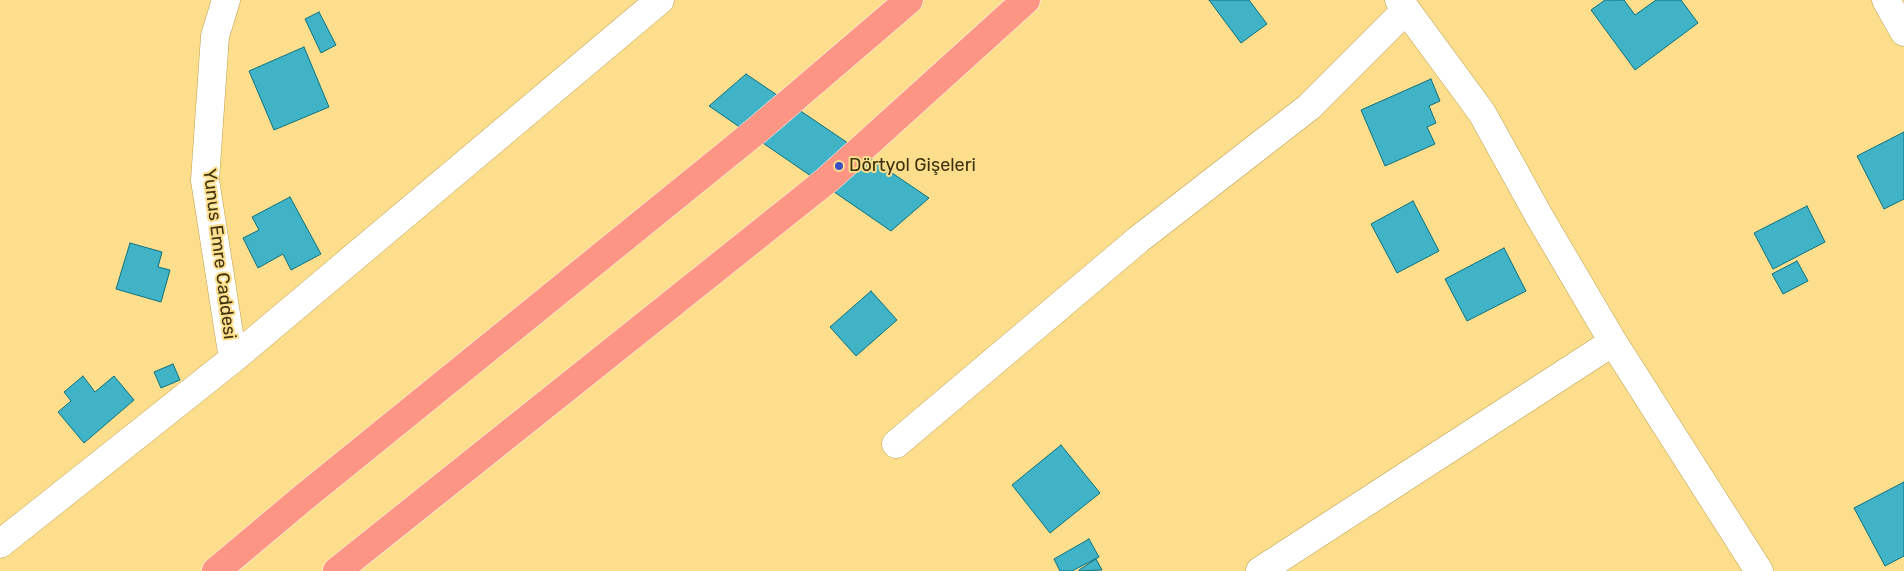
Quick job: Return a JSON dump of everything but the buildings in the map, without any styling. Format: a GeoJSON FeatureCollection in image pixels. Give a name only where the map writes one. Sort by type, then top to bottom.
{"type":"FeatureCollection","features":[{"type":"Feature","properties":{"kind":"highway"},"geometry":{"type":"LineString","coordinates":[[216,571],[767,121],[909,0]]}},
{"type":"Feature","properties":{"kind":"highway"},"geometry":{"type":"LineString","coordinates":[[337,571],[827,180],[1026,0]]}},
{"type":"Feature","properties":{"kind":"highway"},"geometry":{"type":"LineString","coordinates":[[211,571],[304,498]]}},
{"type":"Feature","properties":{"kind":"street","name":"Yunus Emre Caddesi"},"geometry":{"type":"LineString","coordinates":[[226,0],[215,36],[206,180],[233,359]]}},
{"type":"Feature","properties":{"kind":"street"},"geometry":{"type":"LineString","coordinates":[[0,544],[233,359],[660,0]]}},
{"type":"Feature","properties":{"kind":"street"},"geometry":{"type":"LineString","coordinates":[[1886,0],[1904,32]]}},
{"type":"Feature","properties":{"kind":"street"},"geometry":{"type":"LineString","coordinates":[[896,444],[1139,239],[1309,107],[1403,5],[1482,113],[1539,216],[1613,342],[1759,571]]}},
{"type":"Feature","properties":{"kind":"street"},"geometry":{"type":"LineString","coordinates":[[1260,571],[1613,342]]}},
{"type":"Feature","properties":{"kind":"place","name":"Dörtyol Gişeleri"},"geometry":{"type":"Point","coordinates":[839,166]}}]}
